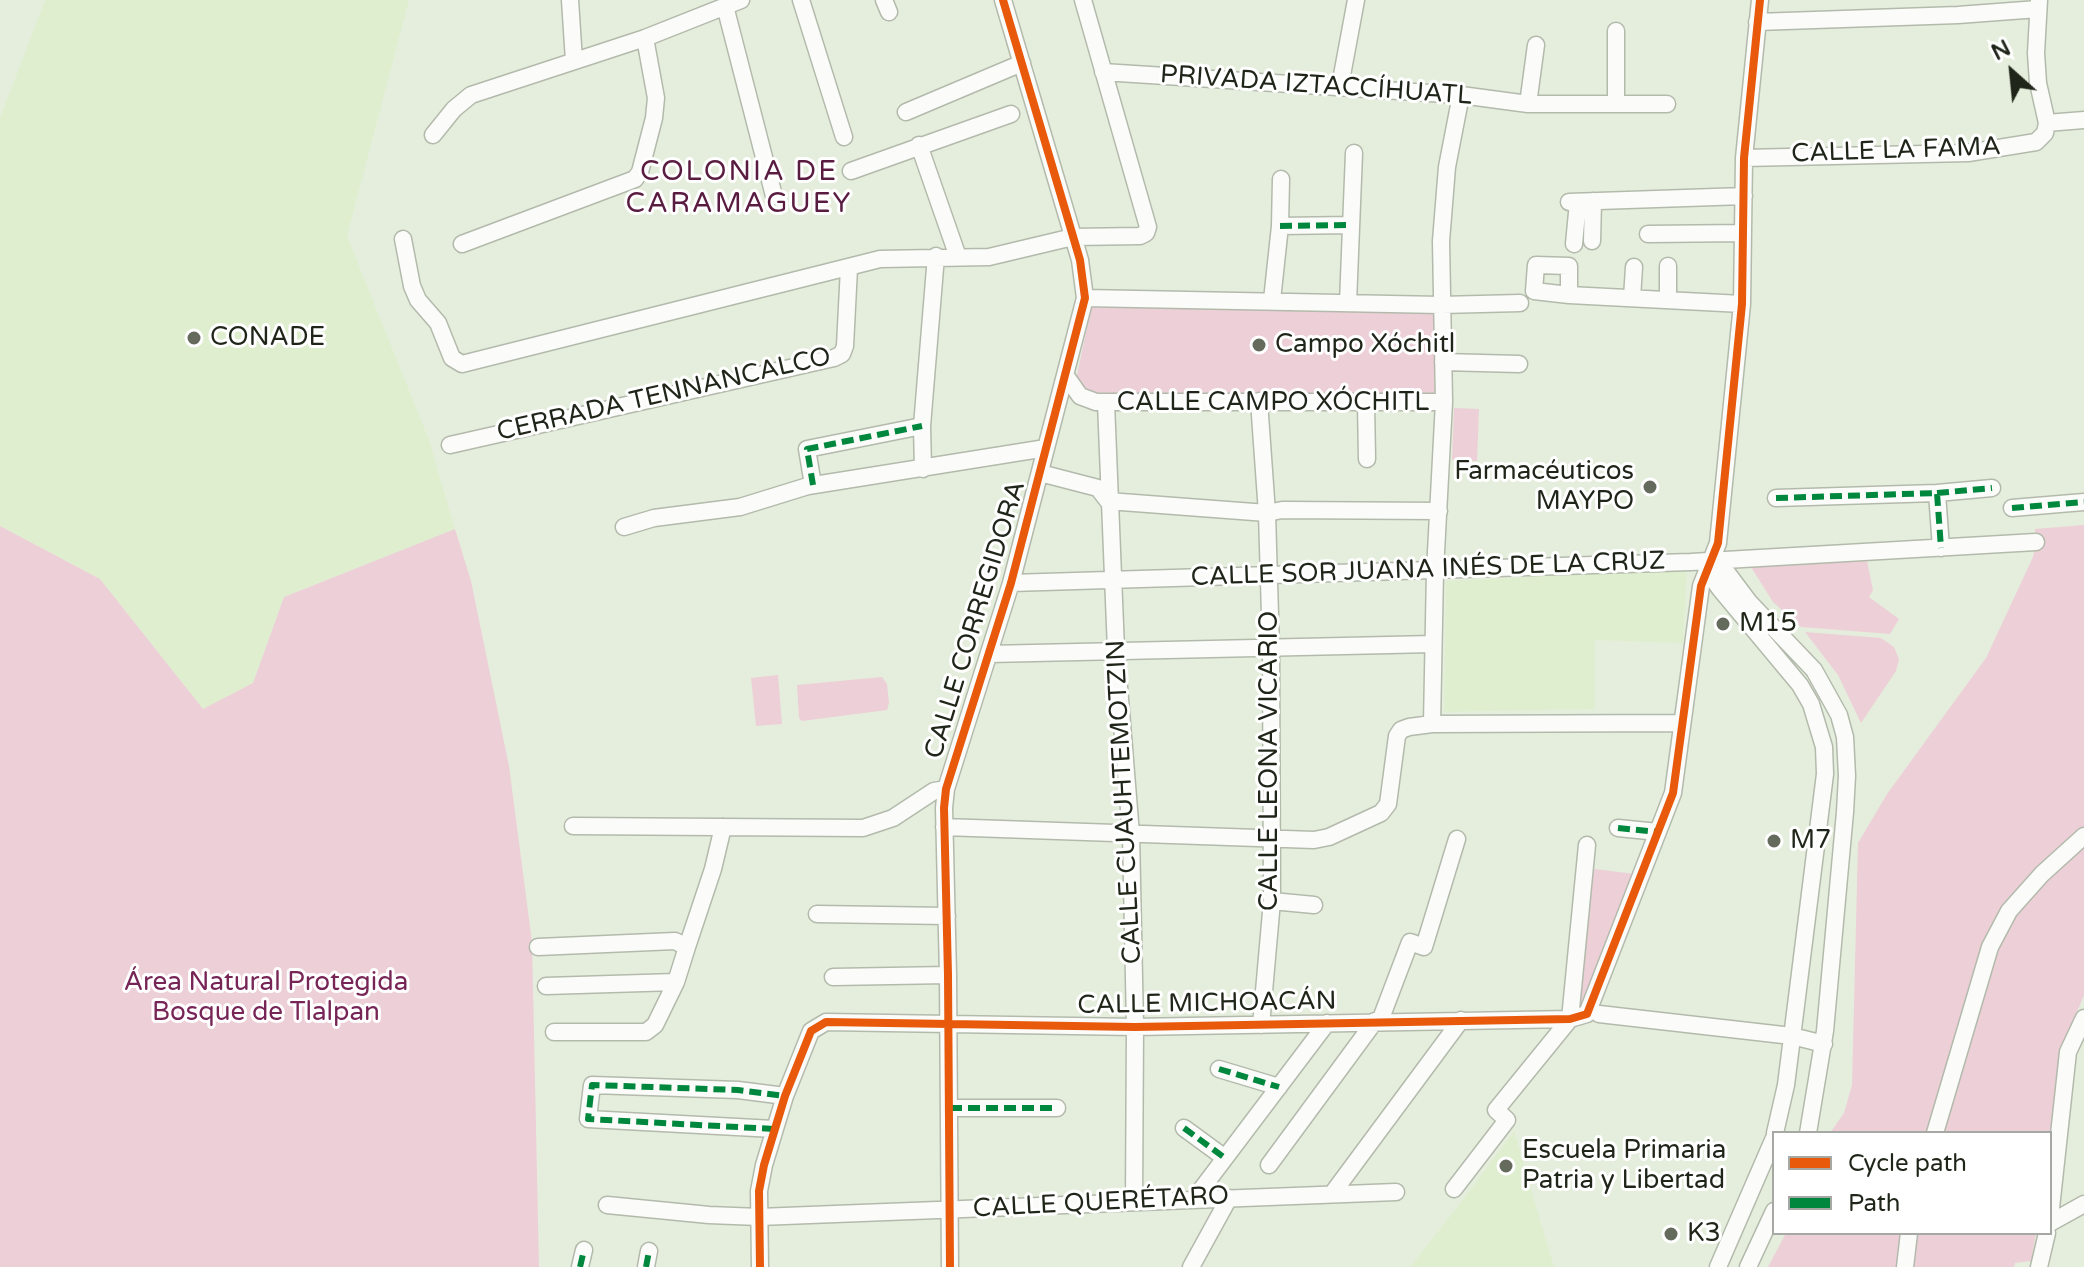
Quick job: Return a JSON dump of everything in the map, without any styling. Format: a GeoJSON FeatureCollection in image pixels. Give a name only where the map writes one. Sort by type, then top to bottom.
{"type":"FeatureCollection","features":[{"type":"Feature","properties":{"kind":"street"},"geometry":{"type":"LineString","coordinates":[[570,0],[574,61]]}},
{"type":"Feature","properties":{"kind":"street"},"geometry":{"type":"LineString","coordinates":[[801,0],[844,137]]}},
{"type":"Feature","properties":{"kind":"street","name":"CALLE CORREGIDORA"},"geometry":{"type":"LineString","coordinates":[[950,1267],[946,789],[1011,583],[1085,298],[1080,260],[1003,0]]}},
{"type":"Feature","properties":{"kind":"street"},"geometry":{"type":"LineString","coordinates":[[403,239],[412,286],[418,300],[438,323],[452,358],[462,364],[891,257],[1006,255],[1073,237],[1140,236],[1146,233],[1148,227],[1083,0]]}},
{"type":"Feature","properties":{"kind":"street"},"geometry":{"type":"LineString","coordinates":[[1340,86],[1356,0]]}},
{"type":"Feature","properties":{"kind":"street"},"geometry":{"type":"LineString","coordinates":[[1593,1014],[1673,793],[1680,723],[1701,586],[1718,543],[1742,304],[1744,158],[1760,0]]}},
{"type":"Feature","properties":{"kind":"street"},"geometry":{"type":"LineString","coordinates":[[433,135],[454,109],[471,95],[645,38],[733,3],[774,196]]}},
{"type":"Feature","properties":{"kind":"street"},"geometry":{"type":"LineString","coordinates":[[1757,22],[2038,4],[2038,83],[2047,123],[2084,120]]}},
{"type":"Feature","properties":{"kind":"street"},"geometry":{"type":"LineString","coordinates":[[1616,31],[1616,104]]}},
{"type":"Feature","properties":{"kind":"street"},"geometry":{"type":"LineString","coordinates":[[462,244],[635,179],[640,172],[654,118],[656,98],[645,38]]}},
{"type":"Feature","properties":{"kind":"street"},"geometry":{"type":"LineString","coordinates":[[1528,104],[1536,45]]}},
{"type":"Feature","properties":{"kind":"street"},"geometry":{"type":"LineString","coordinates":[[906,112],[1022,63]]}},
{"type":"Feature","properties":{"kind":"street","name":"PRIVADA IZTACCÍHUATL"},"geometry":{"type":"LineString","coordinates":[[1103,72],[1461,95],[1528,104],[1667,104]]}},
{"type":"Feature","properties":{"kind":"street"},"geometry":{"type":"LineString","coordinates":[[1432,724],[1435,571],[1444,402],[1441,305],[1447,167],[1461,95]]}},
{"type":"Feature","properties":{"kind":"street"},"geometry":{"type":"LineString","coordinates":[[851,171],[1011,114]]}},
{"type":"Feature","properties":{"kind":"street","name":"CALLE LA FAMA"},"geometry":{"type":"LineString","coordinates":[[1744,158],[1968,153],[2036,142],[2045,133],[2047,123]]}},
{"type":"Feature","properties":{"kind":"street"},"geometry":{"type":"LineString","coordinates":[[919,145],[958,257]]}},
{"type":"Feature","properties":{"kind":"street"},"geometry":{"type":"LineString","coordinates":[[1348,303],[1354,153]]}},
{"type":"Feature","properties":{"kind":"street"},"geometry":{"type":"LineString","coordinates":[[1272,300],[1280,226],[1281,179]]}},
{"type":"Feature","properties":{"kind":"street"},"geometry":{"type":"LineString","coordinates":[[1580,202],[1744,196]]}},
{"type":"Feature","properties":{"kind":"street"},"geometry":{"type":"LineString","coordinates":[[1580,202],[1592,241]]}},
{"type":"Feature","properties":{"kind":"street"},"geometry":{"type":"LineString","coordinates":[[1574,244],[1580,202]]}},
{"type":"Feature","properties":{"kind":"street"},"geometry":{"type":"LineString","coordinates":[[1280,226],[1351,225]]}},
{"type":"Feature","properties":{"kind":"street"},"geometry":{"type":"LineString","coordinates":[[1648,234],[1743,233]]}},
{"type":"Feature","properties":{"kind":"street"},"geometry":{"type":"LineString","coordinates":[[923,469],[922,426],[936,256]]}},
{"type":"Feature","properties":{"kind":"street"},"geometry":{"type":"LineString","coordinates":[[1668,266],[1668,299]]}},
{"type":"Feature","properties":{"kind":"street"},"geometry":{"type":"LineString","coordinates":[[1632,298],[1634,267]]}},
{"type":"Feature","properties":{"kind":"street","name":"CERRADA TENNANCALCO"},"geometry":{"type":"LineString","coordinates":[[450,445],[834,358],[842,354],[845,346],[849,268]]}},
{"type":"Feature","properties":{"kind":"street"},"geometry":{"type":"LineString","coordinates":[[1569,295],[1742,304]]}},
{"type":"Feature","properties":{"kind":"street"},"geometry":{"type":"LineString","coordinates":[[1085,298],[1441,305],[1520,303]]}},
{"type":"Feature","properties":{"kind":"street"},"geometry":{"type":"LineString","coordinates":[[1443,362],[1519,364]]}},
{"type":"Feature","properties":{"kind":"street","name":"CALLE CAMPO XÓCHITL"},"geometry":{"type":"LineString","coordinates":[[1066,376],[1080,396],[1106,403],[1444,402]]}},
{"type":"Feature","properties":{"kind":"street","name":"CALLE LEONA VICARIO"},"geometry":{"type":"LineString","coordinates":[[1259,401],[1267,513],[1271,649],[1272,901],[1261,1025]]}},
{"type":"Feature","properties":{"kind":"street","name":"CALLE CUAUHTEMOTZIN"},"geometry":{"type":"LineString","coordinates":[[1106,403],[1116,650],[1131,834],[1135,1027],[1134,1202]]}},
{"type":"Feature","properties":{"kind":"street"},"geometry":{"type":"LineString","coordinates":[[1366,403],[1367,459]]}},
{"type":"Feature","properties":{"kind":"street"},"geometry":{"type":"LineString","coordinates":[[813,485],[807,449],[922,426]]}},
{"type":"Feature","properties":{"kind":"street"},"geometry":{"type":"LineString","coordinates":[[624,527],[654,518],[740,507],[813,485],[1046,448]]}},
{"type":"Feature","properties":{"kind":"street"},"geometry":{"type":"LineString","coordinates":[[1040,473],[1098,488],[1108,501],[1267,513],[1282,510],[1439,511]]}},
{"type":"Feature","properties":{"kind":"street"},"geometry":{"type":"LineString","coordinates":[[1776,498],[1937,493],[1992,488]]}},
{"type":"Feature","properties":{"kind":"street"},"geometry":{"type":"LineString","coordinates":[[1937,493],[1941,548]]}},
{"type":"Feature","properties":{"kind":"street"},"geometry":{"type":"LineString","coordinates":[[2012,508],[2084,502]]}},
{"type":"Feature","properties":{"kind":"street","name":"CALLE SOR JUANA INÉS DE LA CRUZ"},"geometry":{"type":"LineString","coordinates":[[1011,583],[1711,561],[2036,542]]}},
{"type":"Feature","properties":{"kind":"street"},"geometry":{"type":"LineString","coordinates":[[1711,561],[1713,579],[1720,589],[1800,685],[1811,704],[1824,747],[1823,787],[1786,1085],[1776,1131]]}},
{"type":"Feature","properties":{"kind":"street"},"geometry":{"type":"LineString","coordinates":[[1711,561],[1725,570],[1749,602],[1824,684],[1839,715],[1845,737],[1846,789],[1824,1044],[1808,1131]]}},
{"type":"Feature","properties":{"kind":"street"},"geometry":{"type":"LineString","coordinates":[[989,654],[1433,644]]}},
{"type":"Feature","properties":{"kind":"street"},"geometry":{"type":"LineString","coordinates":[[944,827],[1314,840],[1329,837],[1381,813],[1388,804],[1397,736],[1409,727],[1432,724],[1680,723]]}},
{"type":"Feature","properties":{"kind":"street"},"geometry":{"type":"LineString","coordinates":[[1823,787],[1846,789]]}},
{"type":"Feature","properties":{"kind":"street"},"geometry":{"type":"LineString","coordinates":[[573,826],[863,828],[893,818],[934,791],[946,789]]}},
{"type":"Feature","properties":{"kind":"street"},"geometry":{"type":"LineString","coordinates":[[554,1032],[646,1032],[655,1025],[676,982],[713,869],[723,827]]}},
{"type":"Feature","properties":{"kind":"street"},"geometry":{"type":"LineString","coordinates":[[1618,828],[1658,832]]}},
{"type":"Feature","properties":{"kind":"street"},"geometry":{"type":"LineString","coordinates":[[1936,1131],[1990,947],[2009,911],[2042,874],[2084,836]]}},
{"type":"Feature","properties":{"kind":"street"},"geometry":{"type":"LineString","coordinates":[[1269,1165],[1378,1021],[1410,942],[1424,947],[1457,839]]}},
{"type":"Feature","properties":{"kind":"street"},"geometry":{"type":"LineString","coordinates":[[1454,1189],[1507,1120],[1496,1110],[1570,1019],[1587,845]]}},
{"type":"Feature","properties":{"kind":"street"},"geometry":{"type":"LineString","coordinates":[[1272,901],[1314,905]]}},
{"type":"Feature","properties":{"kind":"street"},"geometry":{"type":"LineString","coordinates":[[817,914],[947,916]]}},
{"type":"Feature","properties":{"kind":"street"},"geometry":{"type":"LineString","coordinates":[[538,947],[675,941],[687,947]]}},
{"type":"Feature","properties":{"kind":"street"},"geometry":{"type":"LineString","coordinates":[[833,977],[948,975]]}},
{"type":"Feature","properties":{"kind":"street"},"geometry":{"type":"LineString","coordinates":[[546,986],[676,982]]}},
{"type":"Feature","properties":{"kind":"street","name":"CALLE MICHOACÁN"},"geometry":{"type":"LineString","coordinates":[[785,1096],[811,1031],[826,1022],[1135,1027],[1570,1019],[1593,1014],[1792,1036],[1824,1044]]}},
{"type":"Feature","properties":{"kind":"street"},"geometry":{"type":"LineString","coordinates":[[2052,1201],[2068,1052],[2084,1018]]}},
{"type":"Feature","properties":{"kind":"street"},"geometry":{"type":"LineString","coordinates":[[1332,1194],[1461,1020]]}},
{"type":"Feature","properties":{"kind":"street"},"geometry":{"type":"LineString","coordinates":[[1194,1199],[1327,1023]]}},
{"type":"Feature","properties":{"kind":"street"},"geometry":{"type":"LineString","coordinates":[[1219,1069],[1279,1087]]}},
{"type":"Feature","properties":{"kind":"street"},"geometry":{"type":"LineString","coordinates":[[760,1267],[759,1191],[785,1096],[738,1090],[592,1085],[588,1119],[774,1129]]}},
{"type":"Feature","properties":{"kind":"street"},"geometry":{"type":"LineString","coordinates":[[950,1108],[1057,1108]]}},
{"type":"Feature","properties":{"kind":"street"},"geometry":{"type":"LineString","coordinates":[[1184,1128],[1225,1158]]}},
{"type":"Feature","properties":{"kind":"street"},"geometry":{"type":"LineString","coordinates":[[1718,1267],[1772,1142]]}},
{"type":"Feature","properties":{"kind":"street","name":"CALLE QUERÉTARO"},"geometry":{"type":"LineString","coordinates":[[607,1205],[759,1217],[1396,1192]]}},
{"type":"Feature","properties":{"kind":"street"},"geometry":{"type":"LineString","coordinates":[[1191,1267],[1229,1198]]}},
{"type":"Feature","properties":{"kind":"street"},"geometry":{"type":"LineString","coordinates":[[2052,1219],[2084,1204]]}},
{"type":"Feature","properties":{"kind":"street"},"geometry":{"type":"LineString","coordinates":[[1748,1267],[1772,1215]]}},
{"type":"Feature","properties":{"kind":"street"},"geometry":{"type":"LineString","coordinates":[[1905,1267],[1909,1235]]}},
{"type":"Feature","properties":{"kind":"street"},"geometry":{"type":"LineString","coordinates":[[2039,1267],[2047,1235]]}},
{"type":"Feature","properties":{"kind":"street"},"geometry":{"type":"LineString","coordinates":[[580,1267],[584,1250]]}},
{"type":"Feature","properties":{"kind":"shaded area","name":"CONADE"},"geometry":{"type":"Polygon","coordinates":[[[45,0],[409,0],[347,236],[429,440],[455,529],[284,597],[253,683],[203,710],[100,579],[0,526],[0,118],[45,0]]]}},
{"type":"Feature","properties":{"kind":"shaded area"},"geometry":{"type":"Polygon","coordinates":[[[1687,569],[1683,643],[1595,640],[1595,709],[1444,712],[1446,581],[1687,569]]]}},
{"type":"Feature","properties":{"kind":"shaded area","name":"Escuela Primaria Patria y Libertad"},"geometry":{"type":"Polygon","coordinates":[[[1514,1131],[1554,1267],[1410,1267],[1462,1201],[1514,1131]]]}},
{"type":"Feature","properties":{"kind":"green space","name":"Campo Xóchitl"},"geometry":{"type":"Polygon","coordinates":[[[1092,304],[1434,310],[1435,399],[1091,395],[1076,380],[1092,304]]]}},
{"type":"Feature","properties":{"kind":"green space"},"geometry":{"type":"Polygon","coordinates":[[[1454,408],[1479,409],[1477,461],[1452,460],[1454,408]]]}},
{"type":"Feature","properties":{"kind":"green space"},"geometry":{"type":"Polygon","coordinates":[[[2084,525],[2084,995],[2061,1051],[2051,1131],[1831,1131],[1844,1113],[1852,1085],[1858,843],[1887,794],[1986,658],[2033,557],[2035,529],[2084,525]]]}},
{"type":"Feature","properties":{"kind":"green space","name":"Área Natural Protegida Bosque de Tlalpan"},"geometry":{"type":"Polygon","coordinates":[[[0,526],[100,579],[203,709],[253,683],[284,597],[455,529],[471,581],[509,766],[532,942],[539,1267],[0,1267],[0,526]]]}},
{"type":"Feature","properties":{"kind":"green space"},"geometry":{"type":"Polygon","coordinates":[[[1867,561],[1873,590],[1869,597],[1899,619],[1890,634],[1801,627],[1773,602],[1751,567],[1867,561]]]}},
{"type":"Feature","properties":{"kind":"green space"},"geometry":{"type":"Polygon","coordinates":[[[1805,632],[1881,638],[1894,647],[1899,659],[1896,671],[1861,723],[1838,675],[1805,632]]]}},
{"type":"Feature","properties":{"kind":"green space"},"geometry":{"type":"Polygon","coordinates":[[[778,675],[782,724],[756,726],[751,678],[778,675]]]}},
{"type":"Feature","properties":{"kind":"green space"},"geometry":{"type":"Polygon","coordinates":[[[882,677],[887,684],[887,710],[802,721],[799,718],[797,685],[882,677]]]}},
{"type":"Feature","properties":{"kind":"green space"},"geometry":{"type":"Polygon","coordinates":[[[1595,869],[1635,874],[1583,1003],[1579,1005],[1591,872],[1595,869]]]}},
{"type":"Feature","properties":{"kind":"green space"},"geometry":{"type":"Polygon","coordinates":[[[1785,1235],[2036,1235],[2031,1261],[2015,1263],[2014,1267],[1768,1267],[1785,1235]]]}},
{"type":"Feature","properties":{"kind":"marked path"},"geometry":{"type":"LineString","coordinates":[[1280,226],[1351,225]]}},
{"type":"Feature","properties":{"kind":"marked path"},"geometry":{"type":"LineString","coordinates":[[813,485],[807,449],[922,426]]}},
{"type":"Feature","properties":{"kind":"marked path"},"geometry":{"type":"LineString","coordinates":[[1937,493],[1992,488]]}},
{"type":"Feature","properties":{"kind":"marked path"},"geometry":{"type":"LineString","coordinates":[[1776,498],[1937,493],[1941,548]]}},
{"type":"Feature","properties":{"kind":"marked path"},"geometry":{"type":"LineString","coordinates":[[2012,508],[2084,502]]}},
{"type":"Feature","properties":{"kind":"marked path"},"geometry":{"type":"LineString","coordinates":[[1618,828],[1658,832]]}},
{"type":"Feature","properties":{"kind":"marked path"},"geometry":{"type":"LineString","coordinates":[[1219,1069],[1279,1087]]}},
{"type":"Feature","properties":{"kind":"marked path"},"geometry":{"type":"LineString","coordinates":[[774,1129],[588,1119],[592,1085],[738,1090],[785,1096]]}},
{"type":"Feature","properties":{"kind":"marked path"},"geometry":{"type":"LineString","coordinates":[[950,1108],[1057,1108]]}},
{"type":"Feature","properties":{"kind":"marked path"},"geometry":{"type":"LineString","coordinates":[[1184,1128],[1225,1158]]}},
{"type":"Feature","properties":{"kind":"marked path"},"geometry":{"type":"LineString","coordinates":[[580,1267],[584,1250]]}},
{"type":"Feature","properties":{"kind":"marked path"},"geometry":{"type":"LineString","coordinates":[[646,1267],[649,1251]]}},
{"type":"Feature","properties":{"kind":"cycle path"},"geometry":{"type":"LineString","coordinates":[[950,1267],[946,789],[1011,583],[1085,298],[1080,260],[1003,0]]}},
{"type":"Feature","properties":{"kind":"cycle path"},"geometry":{"type":"LineString","coordinates":[[760,1267],[759,1191],[764,1165],[785,1096],[811,1031],[826,1022],[1135,1027],[1570,1019],[1587,1014],[1673,793],[1701,586],[1718,543],[1742,304],[1744,158],[1760,0]]}},
{"type":"Feature","properties":{"kind":"place","name":"CONADE"},"geometry":{"type":"Point","coordinates":[194,338]}},
{"type":"Feature","properties":{"kind":"place","name":"Campo Xóchitl"},"geometry":{"type":"Point","coordinates":[1259,345]}},
{"type":"Feature","properties":{"kind":"place","name":"Farmacéuticos MAYPO"},"geometry":{"type":"Point","coordinates":[1650,487]}},
{"type":"Feature","properties":{"kind":"place","name":"M15"},"geometry":{"type":"Point","coordinates":[1723,624]}},
{"type":"Feature","properties":{"kind":"place","name":"M7"},"geometry":{"type":"Point","coordinates":[1774,841]}},
{"type":"Feature","properties":{"kind":"place","name":"Escuela Primaria Patria y Libertad"},"geometry":{"type":"Point","coordinates":[1506,1166]}},
{"type":"Feature","properties":{"kind":"place","name":"K3"},"geometry":{"type":"Point","coordinates":[1671,1234]}},
{"type":"Feature","properties":{"kind":"district","name":"COLONIA DE CARAMAGUEY"},"geometry":{"type":"Point","coordinates":[739,189]}}]}
